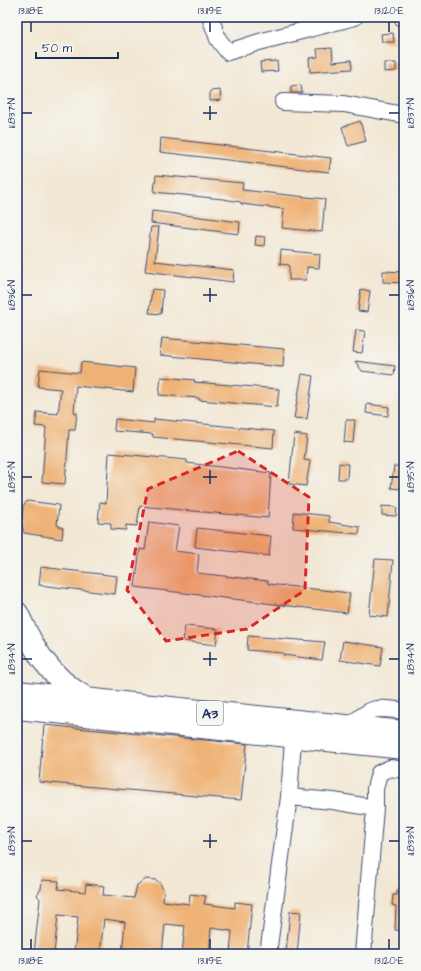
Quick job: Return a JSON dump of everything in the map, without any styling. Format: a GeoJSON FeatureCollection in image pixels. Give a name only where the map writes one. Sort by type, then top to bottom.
{"type":"FeatureCollection","features":[{"type":"Feature","properties":{"kind":"highway"},"geometry":{"type":"LineString","coordinates":[[17,614],[43,662],[68,688],[87,698]]}},
{"type":"Feature","properties":{"kind":"highway","name":"A3"},"geometry":{"type":"LineString","coordinates":[[17,692],[87,698],[294,728],[404,748]]}},
{"type":"Feature","properties":{"kind":"highway","name":"A3"},"geometry":{"type":"LineString","coordinates":[[17,708],[294,728],[349,726],[404,732]]}},
{"type":"Feature","properties":{"kind":"street"},"geometry":{"type":"LineString","coordinates":[[210,17],[218,39],[228,52],[259,42],[355,17]]}},
{"type":"Feature","properties":{"kind":"street"},"geometry":{"type":"LineString","coordinates":[[283,102],[344,104],[404,115]]}},
{"type":"Feature","properties":{"kind":"street"},"geometry":{"type":"LineString","coordinates":[[349,726],[367,712],[379,708],[404,711]]}},
{"type":"Feature","properties":{"kind":"street"},"geometry":{"type":"LineString","coordinates":[[268,954],[289,797],[294,728]]}},
{"type":"Feature","properties":{"kind":"street"},"geometry":{"type":"LineString","coordinates":[[363,954],[375,808],[375,789],[380,773],[390,768],[404,770]]}},
{"type":"Feature","properties":{"kind":"street"},"geometry":{"type":"LineString","coordinates":[[289,797],[333,801],[375,808]]}},
{"type":"Feature","properties":{"kind":"highlighted area"},"geometry":{"type":"Polygon","coordinates":[[[238,451],[309,497],[305,590],[247,629],[166,641],[127,590],[148,489],[238,451]]]}},
{"type":"Feature","properties":{"kind":"building"},"geometry":{"type":"Polygon","coordinates":[[[393,33],[394,42],[382,42],[381,34],[393,33]]]}},
{"type":"Feature","properties":{"kind":"building"},"geometry":{"type":"Polygon","coordinates":[[[332,48],[333,62],[351,60],[352,69],[310,72],[309,58],[318,57],[317,49],[332,48]]]}},
{"type":"Feature","properties":{"kind":"building"},"geometry":{"type":"Polygon","coordinates":[[[277,61],[278,71],[261,72],[260,62],[277,61]]]}},
{"type":"Feature","properties":{"kind":"building"},"geometry":{"type":"Polygon","coordinates":[[[384,63],[396,63],[396,71],[384,72],[384,63]]]}},
{"type":"Feature","properties":{"kind":"building"},"geometry":{"type":"Polygon","coordinates":[[[301,85],[302,93],[291,93],[291,86],[301,85]]]}},
{"type":"Feature","properties":{"kind":"building"},"geometry":{"type":"Polygon","coordinates":[[[220,90],[221,100],[210,101],[210,91],[220,90]]]}},
{"type":"Feature","properties":{"kind":"building"},"geometry":{"type":"Polygon","coordinates":[[[360,121],[366,141],[348,146],[342,127],[360,121]]]}},
{"type":"Feature","properties":{"kind":"building"},"geometry":{"type":"Polygon","coordinates":[[[161,138],[331,158],[329,172],[160,152],[161,138]]]}},
{"type":"Feature","properties":{"kind":"building"},"geometry":{"type":"Polygon","coordinates":[[[156,175],[243,183],[242,190],[325,199],[322,232],[282,228],[284,209],[241,204],[241,202],[223,199],[154,192],[156,175]]]}},
{"type":"Feature","properties":{"kind":"building"},"geometry":{"type":"Polygon","coordinates":[[[152,211],[240,222],[239,234],[151,223],[152,211]]]}},
{"type":"Feature","properties":{"kind":"building"},"geometry":{"type":"Polygon","coordinates":[[[151,227],[159,227],[155,261],[234,270],[233,282],[145,271],[151,227]]]}},
{"type":"Feature","properties":{"kind":"building"},"geometry":{"type":"Polygon","coordinates":[[[256,236],[265,237],[264,246],[255,245],[256,236]]]}},
{"type":"Feature","properties":{"kind":"building"},"geometry":{"type":"Polygon","coordinates":[[[281,250],[320,254],[319,268],[307,267],[306,280],[289,280],[289,265],[280,264],[281,250]]]}},
{"type":"Feature","properties":{"kind":"building"},"geometry":{"type":"Polygon","coordinates":[[[383,271],[404,272],[404,283],[383,282],[383,271]]]}},
{"type":"Feature","properties":{"kind":"building"},"geometry":{"type":"Polygon","coordinates":[[[152,289],[163,290],[161,314],[149,313],[152,289]]]}},
{"type":"Feature","properties":{"kind":"building"},"geometry":{"type":"Polygon","coordinates":[[[361,289],[370,291],[367,312],[358,311],[361,289]]]}},
{"type":"Feature","properties":{"kind":"building"},"geometry":{"type":"Polygon","coordinates":[[[356,330],[365,331],[362,353],[353,352],[356,330]]]}},
{"type":"Feature","properties":{"kind":"building"},"geometry":{"type":"Polygon","coordinates":[[[162,338],[284,349],[283,367],[160,355],[162,338]]]}},
{"type":"Feature","properties":{"kind":"building"},"geometry":{"type":"Polygon","coordinates":[[[355,361],[395,366],[394,375],[362,371],[355,361]]]}},
{"type":"Feature","properties":{"kind":"building"},"geometry":{"type":"Polygon","coordinates":[[[81,362],[135,368],[133,392],[76,386],[74,412],[77,413],[75,430],[69,430],[65,484],[42,482],[46,427],[35,426],[37,412],[58,414],[61,389],[38,387],[40,369],[80,373],[81,362]]]}},
{"type":"Feature","properties":{"kind":"building"},"geometry":{"type":"Polygon","coordinates":[[[302,374],[313,376],[307,419],[294,418],[302,374]]]}},
{"type":"Feature","properties":{"kind":"building"},"geometry":{"type":"Polygon","coordinates":[[[161,377],[195,380],[194,382],[279,389],[277,407],[159,395],[161,377]]]}},
{"type":"Feature","properties":{"kind":"building"},"geometry":{"type":"Polygon","coordinates":[[[367,404],[389,407],[388,416],[366,413],[367,404]]]}},
{"type":"Feature","properties":{"kind":"building"},"geometry":{"type":"Polygon","coordinates":[[[115,419],[154,423],[154,419],[274,431],[273,448],[153,437],[153,434],[114,431],[115,419]]]}},
{"type":"Feature","properties":{"kind":"building"},"geometry":{"type":"Polygon","coordinates":[[[346,420],[355,420],[353,443],[344,442],[346,420]]]}},
{"type":"Feature","properties":{"kind":"building"},"geometry":{"type":"Polygon","coordinates":[[[294,434],[307,436],[304,460],[310,461],[306,486],[289,484],[294,434]]]}},
{"type":"Feature","properties":{"kind":"building"},"geometry":{"type":"Polygon","coordinates":[[[109,453],[187,460],[187,463],[271,473],[268,518],[140,506],[137,526],[126,525],[126,530],[111,529],[111,523],[98,522],[100,502],[106,503],[109,453]]]}},
{"type":"Feature","properties":{"kind":"building"},"geometry":{"type":"Polygon","coordinates":[[[339,463],[348,464],[347,479],[338,479],[339,463]]]}},
{"type":"Feature","properties":{"kind":"building"},"geometry":{"type":"Polygon","coordinates":[[[394,466],[403,467],[400,489],[391,488],[394,466]]]}},
{"type":"Feature","properties":{"kind":"building"},"geometry":{"type":"Polygon","coordinates":[[[27,501],[59,505],[57,525],[63,528],[62,539],[24,533],[22,523],[23,506],[27,501]]]}},
{"type":"Feature","properties":{"kind":"building"},"geometry":{"type":"Polygon","coordinates":[[[382,506],[397,507],[396,516],[382,515],[382,506]]]}},
{"type":"Feature","properties":{"kind":"building"},"geometry":{"type":"Polygon","coordinates":[[[294,512],[329,516],[329,522],[360,527],[359,534],[293,528],[294,512]]]}},
{"type":"Feature","properties":{"kind":"building"},"geometry":{"type":"Polygon","coordinates":[[[149,522],[179,526],[175,551],[199,554],[197,573],[268,581],[268,584],[350,593],[347,613],[135,587],[140,549],[145,550],[149,522]]]}},
{"type":"Feature","properties":{"kind":"building"},"geometry":{"type":"Polygon","coordinates":[[[197,528],[271,536],[269,556],[195,547],[197,528]]]}},
{"type":"Feature","properties":{"kind":"building"},"geometry":{"type":"Polygon","coordinates":[[[375,559],[393,560],[388,617],[369,615],[375,559]]]}},
{"type":"Feature","properties":{"kind":"building"},"geometry":{"type":"Polygon","coordinates":[[[41,567],[117,576],[115,594],[39,585],[41,567]]]}},
{"type":"Feature","properties":{"kind":"building"},"geometry":{"type":"Polygon","coordinates":[[[185,626],[218,629],[216,645],[183,641],[185,626]]]}},
{"type":"Feature","properties":{"kind":"building"},"geometry":{"type":"Polygon","coordinates":[[[248,636],[325,642],[322,660],[283,655],[283,653],[247,650],[248,636]]]}},
{"type":"Feature","properties":{"kind":"building"},"geometry":{"type":"Polygon","coordinates":[[[343,641],[383,647],[380,666],[340,660],[343,641]]]}},
{"type":"Feature","properties":{"kind":"building"},"geometry":{"type":"Polygon","coordinates":[[[44,725],[247,744],[241,800],[39,782],[44,725]]]}},
{"type":"Feature","properties":{"kind":"building"},"geometry":{"type":"Polygon","coordinates":[[[146,879],[156,880],[160,883],[164,892],[163,901],[189,904],[190,894],[206,896],[204,904],[235,908],[235,902],[252,904],[247,954],[230,954],[232,931],[211,928],[209,954],[182,954],[185,926],[165,924],[162,954],[122,954],[125,922],[104,919],[100,954],[74,954],[78,917],[58,915],[54,954],[34,954],[40,899],[37,895],[41,889],[42,880],[59,881],[58,889],[85,892],[86,884],[104,886],[103,895],[134,898],[137,885],[146,879]]]}},
{"type":"Feature","properties":{"kind":"building"},"geometry":{"type":"Polygon","coordinates":[[[397,891],[404,891],[404,931],[395,930],[396,906],[392,905],[393,895],[397,895],[397,891]]]}},
{"type":"Feature","properties":{"kind":"building"},"geometry":{"type":"Polygon","coordinates":[[[290,911],[301,912],[297,954],[286,953],[290,911]]]}}]}
